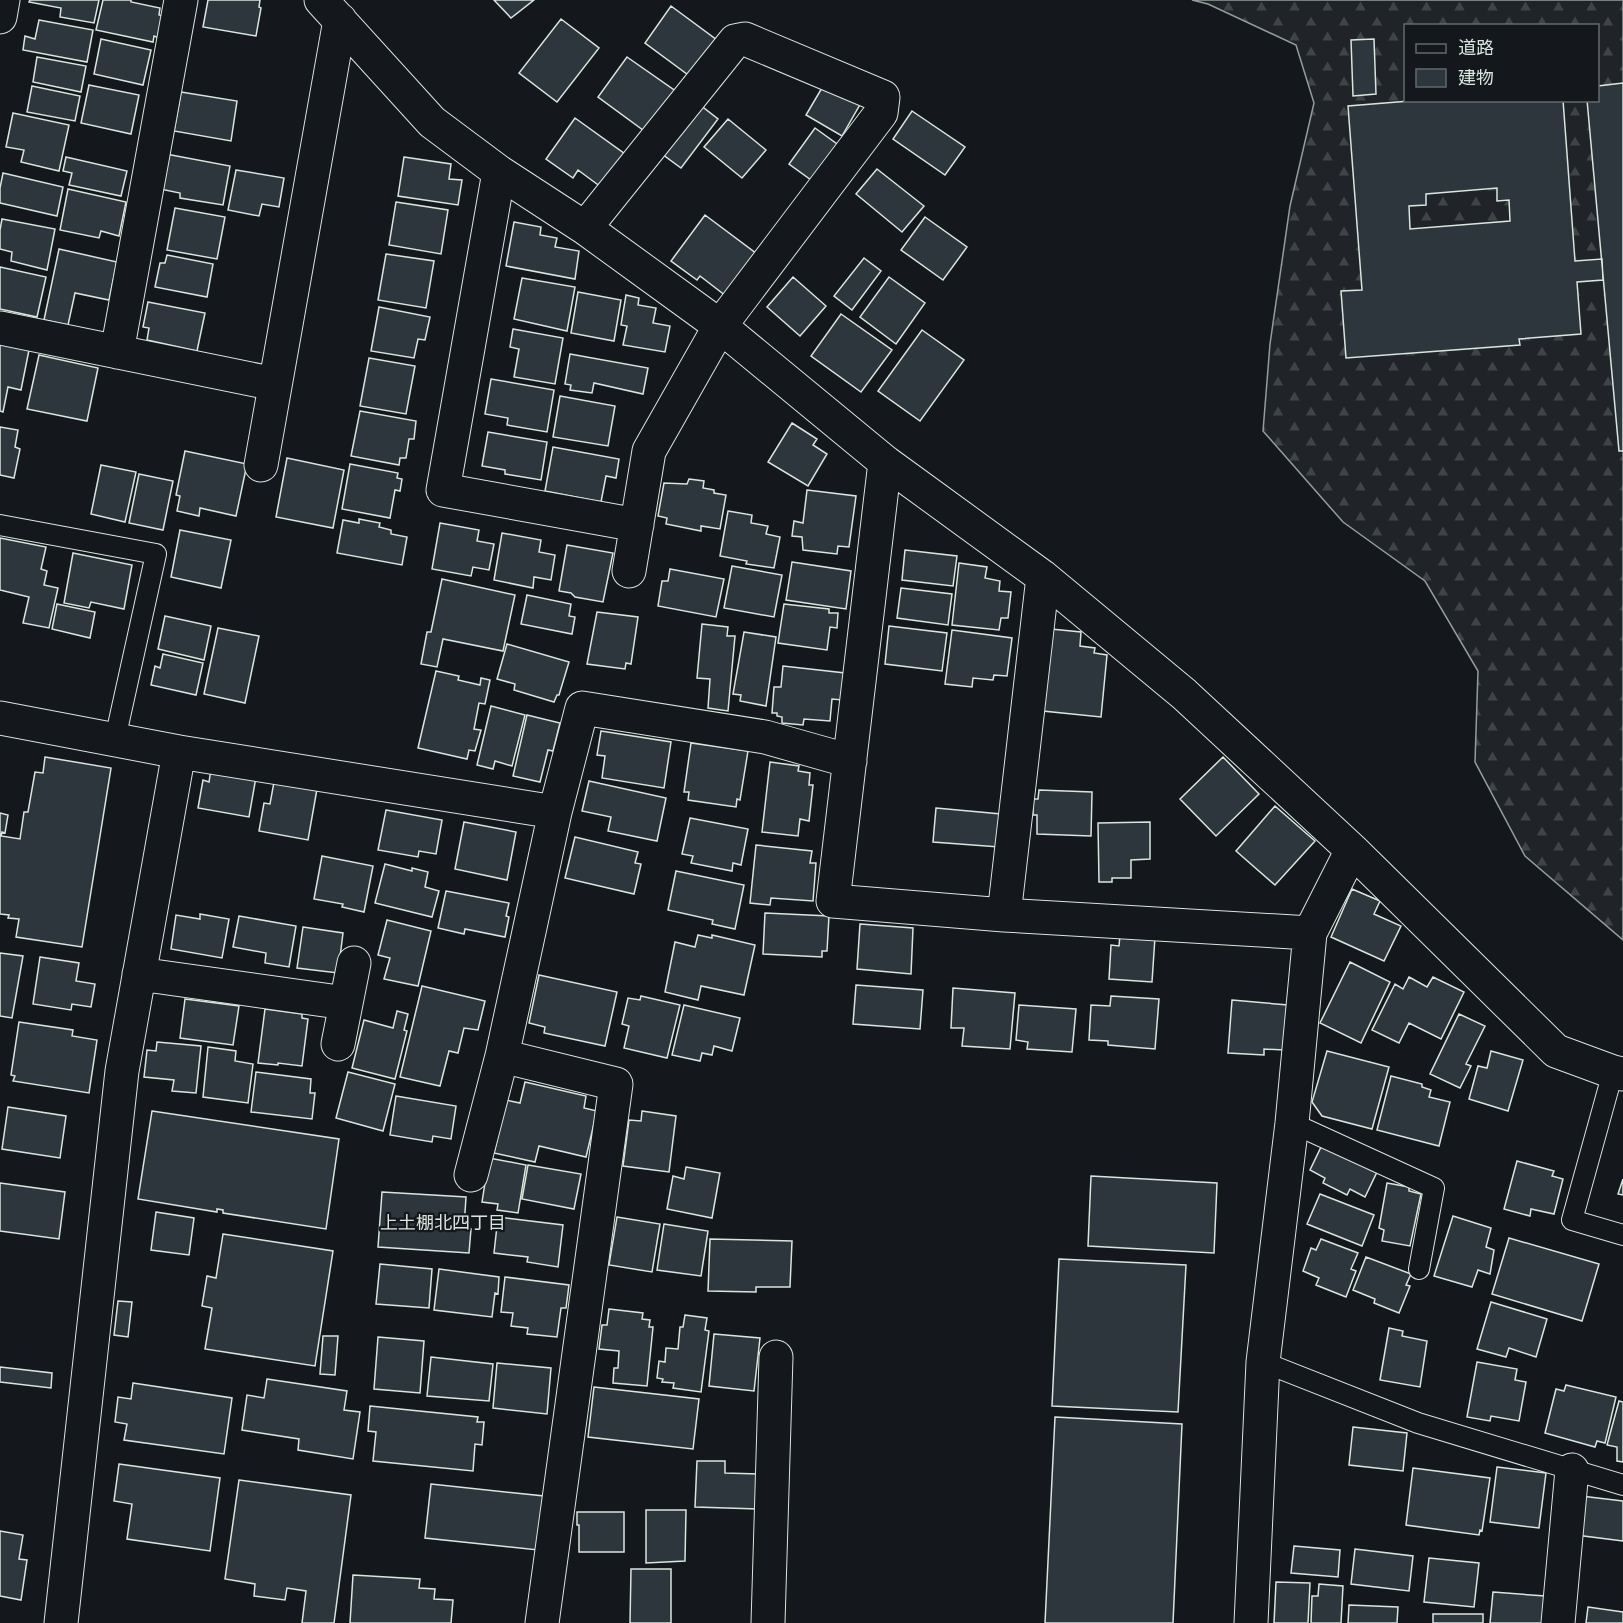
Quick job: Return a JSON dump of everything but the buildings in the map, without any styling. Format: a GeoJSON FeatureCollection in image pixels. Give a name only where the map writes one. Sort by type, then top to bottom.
{"type":"FeatureCollection","features":[{"type":"Feature","properties":{"kind":"street"},"geometry":{"type":"LineString","coordinates":[[0,16],[3,0]]}},
{"type":"Feature","properties":{"kind":"street"},"geometry":{"type":"LineString","coordinates":[[117,352],[181,0]]}},
{"type":"Feature","properties":{"kind":"street"},"geometry":{"type":"LineString","coordinates":[[330,10],[432,122],[499,172],[585,228],[720,326],[885,462],[1042,577],[1184,694],[1353,849],[1556,1051],[1618,1073]]}},
{"type":"Feature","properties":{"kind":"street"},"geometry":{"type":"LineString","coordinates":[[261,465],[330,10]]}},
{"type":"Feature","properties":{"kind":"street"},"geometry":{"type":"LineString","coordinates":[[585,228],[735,41],[745,39],[883,97],[881,113],[720,326],[649,451],[629,572]]}},
{"type":"Feature","properties":{"kind":"street"},"geometry":{"type":"LineString","coordinates":[[499,172],[443,490],[637,525]]}},
{"type":"Feature","properties":{"kind":"street"},"geometry":{"type":"LineString","coordinates":[[0,328],[275,384]]}},
{"type":"Feature","properties":{"kind":"street"},"geometry":{"type":"LineString","coordinates":[[885,462],[833,901],[1004,915],[1310,933]]}},
{"type":"Feature","properties":{"kind":"street"},"geometry":{"type":"LineString","coordinates":[[1004,915],[1042,577]]}},
{"type":"Feature","properties":{"kind":"street"},"geometry":{"type":"LineString","coordinates":[[471,1175],[502,1056],[555,812],[582,708],[765,737],[850,762]]}},
{"type":"Feature","properties":{"kind":"street"},"geometry":{"type":"LineString","coordinates":[[0,718],[179,752],[555,812]]}},
{"type":"Feature","properties":{"kind":"street"},"geometry":{"type":"LineString","coordinates":[[61,1623],[122,1071],[179,752]]}},
{"type":"Feature","properties":{"kind":"street"},"geometry":{"type":"LineString","coordinates":[[1251,1623],[1263,1362],[1292,1123],[1310,933],[1353,849]]}},
{"type":"Feature","properties":{"kind":"street"},"geometry":{"type":"LineString","coordinates":[[338,1044],[354,963]]}},
{"type":"Feature","properties":{"kind":"street"},"geometry":{"type":"LineString","coordinates":[[139,974],[346,1003]]}},
{"type":"Feature","properties":{"kind":"street"},"geometry":{"type":"LineString","coordinates":[[502,1056],[616,1083],[542,1623]]}},
{"type":"Feature","properties":{"kind":"street"},"geometry":{"type":"LineString","coordinates":[[768,1623],[776,1357]]}},
{"type":"Feature","properties":{"kind":"street"},"geometry":{"type":"LineString","coordinates":[[1558,1623],[1572,1470]]}},
{"type":"Feature","properties":{"kind":"lane"},"geometry":{"type":"LineString","coordinates":[[0,525],[156,554],[115,739]]}},
{"type":"Feature","properties":{"kind":"lane"},"geometry":{"type":"LineString","coordinates":[[1618,1073],[1572,1220],[1623,1235]]}},
{"type":"Feature","properties":{"kind":"lane"},"geometry":{"type":"LineString","coordinates":[[1292,1123],[1434,1188],[1419,1269]]}},
{"type":"Feature","properties":{"kind":"lane"},"geometry":{"type":"LineString","coordinates":[[1263,1362],[1418,1423],[1623,1485]]}},
{"type":"Feature","properties":{"kind":"green space"},"geometry":{"type":"Polygon","coordinates":[[[1192,0],[1623,0],[1623,940],[1525,856],[1475,762],[1478,671],[1425,581],[1343,522],[1263,431],[1270,344],[1290,206],[1314,103],[1296,45],[1208,4],[1192,0]]]}},
{"type":"Feature","properties":{"kind":"district","name":"上土棚北四丁目"},"geometry":{"type":"Point","coordinates":[443,1223]}}]}
